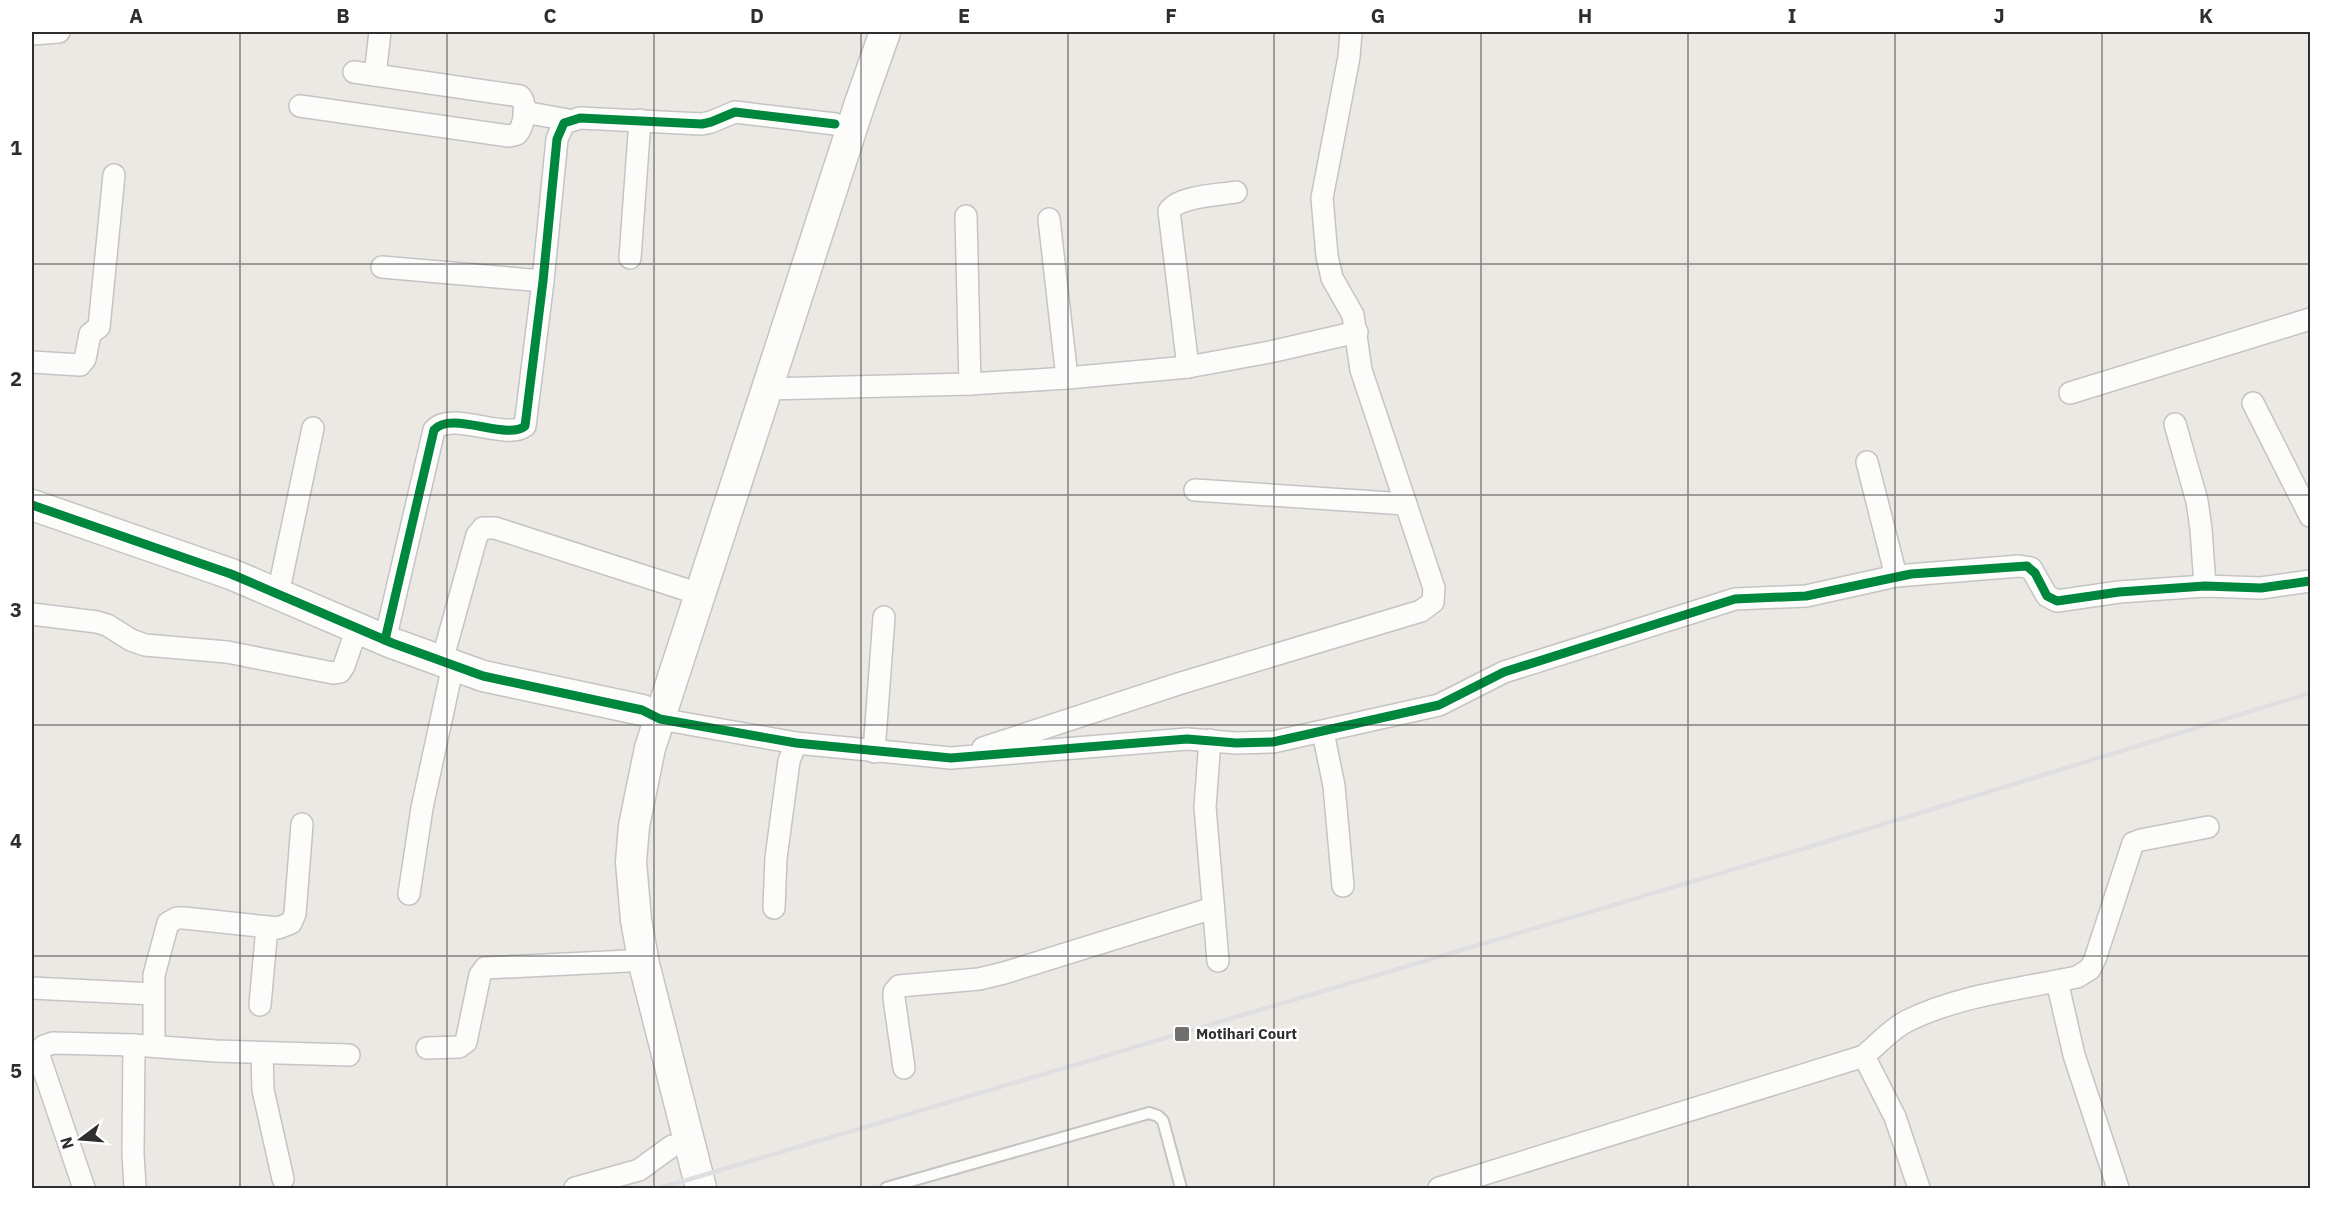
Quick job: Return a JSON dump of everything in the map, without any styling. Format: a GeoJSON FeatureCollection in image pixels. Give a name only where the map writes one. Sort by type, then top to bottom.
{"type":"FeatureCollection","features":[{"type":"Feature","properties":{"kind":"main road"},"geometry":{"type":"LineString","coordinates":[[701,1188],[644,964],[636,920],[631,862],[651,715],[684,589],[797,237],[867,32]]}},
{"type":"Feature","properties":{"kind":"main road"},"geometry":{"type":"LineString","coordinates":[[683,1188],[628,961],[615,883],[615,853],[627,765],[651,715],[766,389],[885,32]]}},
{"type":"Feature","properties":{"kind":"main road"},"geometry":{"type":"LineString","coordinates":[[32,505],[231,574],[385,640],[483,676],[651,715]]}},
{"type":"Feature","properties":{"kind":"street"},"geometry":{"type":"LineString","coordinates":[[32,34],[59,32]]}},
{"type":"Feature","properties":{"kind":"street"},"geometry":{"type":"LineString","coordinates":[[300,106],[509,136],[520,132],[524,112],[522,98],[514,94],[364,73],[380,32]]}},
{"type":"Feature","properties":{"kind":"street"},"geometry":{"type":"LineString","coordinates":[[951,758],[1178,684],[1428,607],[1435,597],[1434,588],[1361,370],[1353,315],[1329,267],[1322,198],[1352,32]]}},
{"type":"Feature","properties":{"kind":"street"},"geometry":{"type":"LineString","coordinates":[[524,112],[568,120],[580,117],[708,123],[735,112],[836,124]]}},
{"type":"Feature","properties":{"kind":"street"},"geometry":{"type":"LineString","coordinates":[[385,640],[434,430],[445,423],[514,430],[525,426],[543,281],[557,139],[560,129],[568,120]]}},
{"type":"Feature","properties":{"kind":"street"},"geometry":{"type":"LineString","coordinates":[[630,258],[640,120]]}},
{"type":"Feature","properties":{"kind":"street"},"geometry":{"type":"LineString","coordinates":[[32,362],[77,365],[84,362],[89,337],[100,325],[114,175]]}},
{"type":"Feature","properties":{"kind":"street"},"geometry":{"type":"LineString","coordinates":[[1188,367],[1169,211],[1172,206],[1183,201],[1236,192]]}},
{"type":"Feature","properties":{"kind":"street"},"geometry":{"type":"LineString","coordinates":[[966,216],[970,384]]}},
{"type":"Feature","properties":{"kind":"street"},"geometry":{"type":"LineString","coordinates":[[1049,219],[1067,378]]}},
{"type":"Feature","properties":{"kind":"street"},"geometry":{"type":"LineString","coordinates":[[382,267],[543,281]]}},
{"type":"Feature","properties":{"kind":"street"},"geometry":{"type":"LineString","coordinates":[[2070,393],[2310,319]]}},
{"type":"Feature","properties":{"kind":"street"},"geometry":{"type":"LineString","coordinates":[[766,389],[970,384],[1188,367],[1270,352],[1357,332]]}},
{"type":"Feature","properties":{"kind":"street"},"geometry":{"type":"LineString","coordinates":[[2253,403],[2310,516]]}},
{"type":"Feature","properties":{"kind":"street"},"geometry":{"type":"LineString","coordinates":[[2175,424],[2197,501],[2205,586]]}},
{"type":"Feature","properties":{"kind":"street"},"geometry":{"type":"LineString","coordinates":[[278,594],[313,428]]}},
{"type":"Feature","properties":{"kind":"street"},"geometry":{"type":"LineString","coordinates":[[1867,462],[1896,576]]}},
{"type":"Feature","properties":{"kind":"street"},"geometry":{"type":"LineString","coordinates":[[1195,490],[1406,504]]}},
{"type":"Feature","properties":{"kind":"street"},"geometry":{"type":"LineString","coordinates":[[409,894],[447,663],[477,535],[483,528],[495,528],[684,589]]}},
{"type":"Feature","properties":{"kind":"street"},"geometry":{"type":"LineString","coordinates":[[651,715],[796,743],[951,758],[1187,739],[1253,743],[1323,732],[1439,705],[1504,672],[1735,599],[1806,596],[1896,576],[2027,566],[2035,573],[2047,596],[2057,601],[2119,592],[2205,586],[2261,588],[2310,581]]}},
{"type":"Feature","properties":{"kind":"street"},"geometry":{"type":"LineString","coordinates":[[32,614],[97,622],[144,645],[227,652],[333,673],[340,672],[344,666],[357,628]]}},
{"type":"Feature","properties":{"kind":"street"},"geometry":{"type":"LineString","coordinates":[[874,752],[884,617]]}},
{"type":"Feature","properties":{"kind":"street"},"geometry":{"type":"LineString","coordinates":[[1323,732],[1334,786],[1343,886]]}},
{"type":"Feature","properties":{"kind":"street"},"geometry":{"type":"LineString","coordinates":[[1210,740],[1205,807],[1218,961]]}},
{"type":"Feature","properties":{"kind":"street"},"geometry":{"type":"LineString","coordinates":[[774,908],[776,858],[789,760],[796,743]]}},
{"type":"Feature","properties":{"kind":"street"},"geometry":{"type":"LineString","coordinates":[[135,1188],[133,1153],[144,1046],[157,958],[165,929],[172,921],[183,918],[282,928],[291,923],[302,824]]}},
{"type":"Feature","properties":{"kind":"street"},"geometry":{"type":"LineString","coordinates":[[1439,1188],[1864,1056],[1905,1022],[1926,1014],[2010,988],[2077,978],[2090,969],[2095,959],[2133,843],[2208,827]]}},
{"type":"Feature","properties":{"kind":"street"},"geometry":{"type":"LineString","coordinates":[[904,1068],[894,998],[894,992],[899,987],[978,979],[1004,973],[1213,908]]}},
{"type":"Feature","properties":{"kind":"street"},"geometry":{"type":"LineString","coordinates":[[260,1005],[267,927]]}},
{"type":"Feature","properties":{"kind":"street"},"geometry":{"type":"LineString","coordinates":[[427,1048],[459,1047],[466,1042],[480,975],[485,968],[628,961]]}},
{"type":"Feature","properties":{"kind":"street"},"geometry":{"type":"LineString","coordinates":[[2057,981],[2074,1055],[2118,1188]]}},
{"type":"Feature","properties":{"kind":"street"},"geometry":{"type":"LineString","coordinates":[[32,988],[153,994]]}},
{"type":"Feature","properties":{"kind":"street"},"geometry":{"type":"LineString","coordinates":[[84,1188],[39,1051],[44,1046],[53,1043],[349,1055]]}},
{"type":"Feature","properties":{"kind":"street"},"geometry":{"type":"LineString","coordinates":[[262,1053],[263,1090],[276,1139],[283,1179]]}},
{"type":"Feature","properties":{"kind":"street"},"geometry":{"type":"LineString","coordinates":[[1864,1056],[1895,1117],[1919,1188]]}},
{"type":"Feature","properties":{"kind":"street"},"geometry":{"type":"LineString","coordinates":[[575,1188],[639,1170],[672,1146]]}},
{"type":"Feature","properties":{"kind":"lane"},"geometry":{"type":"LineString","coordinates":[[886,1188],[1149,1113],[1158,1116],[1166,1128],[1181,1188]]}},
{"type":"Feature","properties":{"kind":"railway"},"geometry":{"type":"LineString","coordinates":[[660,1188],[1812,846],[2310,693]]}},
{"type":"Feature","properties":{"kind":"cycle path"},"geometry":{"type":"LineString","coordinates":[[385,640],[434,430],[442,425],[453,423],[506,430],[517,430],[525,426],[543,281],[557,139],[564,123],[580,118],[702,124],[735,112],[835,124]]}},
{"type":"Feature","properties":{"kind":"cycle path"},"geometry":{"type":"LineString","coordinates":[[32,505],[231,574],[392,643],[483,676],[642,710],[660,719],[796,743],[951,758],[1187,739],[1236,743],[1273,742],[1439,705],[1504,672],[1735,599],[1806,596],[1911,574],[2027,566],[2035,573],[2047,596],[2057,601],[2119,592],[2205,586],[2261,588],[2310,581]]}},
{"type":"Feature","properties":{"kind":"place","name":"Motihari Court"},"geometry":{"type":"Point","coordinates":[1182,1034]}}]}
